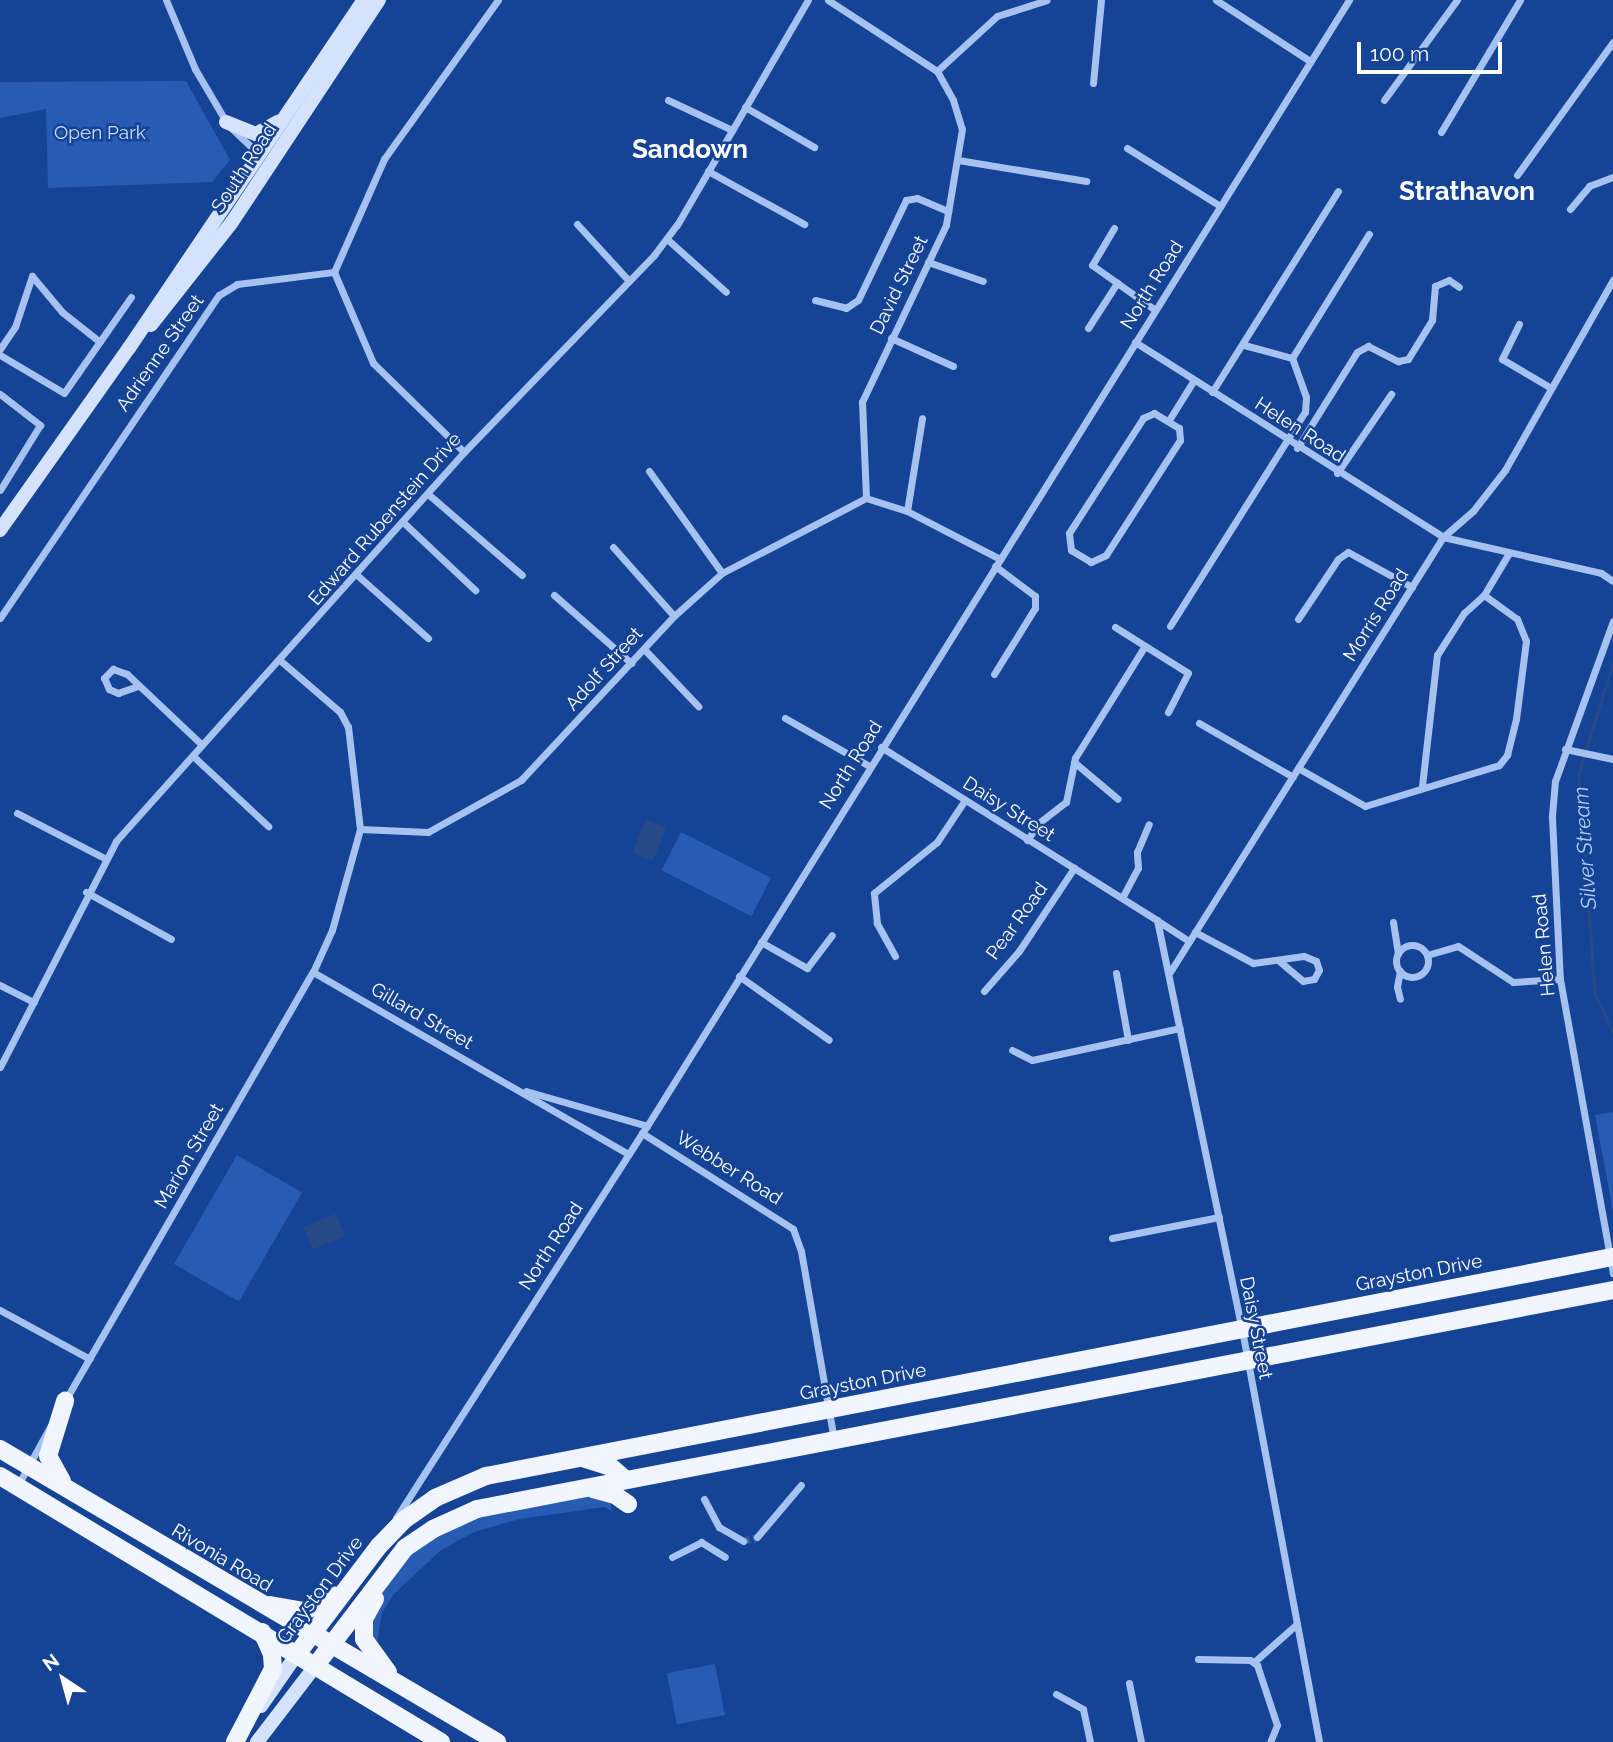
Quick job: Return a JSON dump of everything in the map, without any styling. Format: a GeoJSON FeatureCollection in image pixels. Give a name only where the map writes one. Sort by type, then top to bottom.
{"type":"FeatureCollection","features":[{"type":"Feature","properties":{"kind":"main road","name":"Grayston Drive"},"geometry":{"type":"LineString","coordinates":[[297,1654],[379,1546],[412,1514],[458,1486],[503,1471],[1612,1262]]}},
{"type":"Feature","properties":{"kind":"main road","name":"Grayston Drive"},"geometry":{"type":"LineString","coordinates":[[316,1665],[405,1548],[433,1529],[477,1509],[578,1487],[835,1441],[1613,1290]]}},
{"type":"Feature","properties":{"kind":"main road"},"geometry":{"type":"LineString","coordinates":[[65,1401],[48,1456],[69,1490]]}},
{"type":"Feature","properties":{"kind":"main road","name":"Rivonia Road"},"geometry":{"type":"LineString","coordinates":[[0,1449],[247,1598],[497,1742]]}},
{"type":"Feature","properties":{"kind":"main road"},"geometry":{"type":"LineString","coordinates":[[580,1457],[611,1467],[625,1479]]}},
{"type":"Feature","properties":{"kind":"main road"},"geometry":{"type":"LineString","coordinates":[[0,1475],[441,1742]]}},
{"type":"Feature","properties":{"kind":"main road"},"geometry":{"type":"LineString","coordinates":[[578,1487],[613,1493],[628,1504]]}},
{"type":"Feature","properties":{"kind":"main road"},"geometry":{"type":"LineString","coordinates":[[400,1686],[370,1653],[363,1630],[366,1614],[405,1548]]}},
{"type":"Feature","properties":{"kind":"main road"},"geometry":{"type":"LineString","coordinates":[[247,1598],[308,1611],[325,1603],[358,1576]]}},
{"type":"Feature","properties":{"kind":"main road"},"geometry":{"type":"LineString","coordinates":[[236,1742],[273,1669],[272,1654],[262,1632]]}},
{"type":"Feature","properties":{"kind":"street"},"geometry":{"type":"LineString","coordinates":[[166,0],[195,69],[226,122],[264,158]]}},
{"type":"Feature","properties":{"kind":"street","name":"South Road"},"geometry":{"type":"LineString","coordinates":[[0,530],[129,348],[232,222],[282,119],[364,0]]}},
{"type":"Feature","properties":{"kind":"street","name":"South Road"},"geometry":{"type":"LineString","coordinates":[[264,158],[379,0]]}},
{"type":"Feature","properties":{"kind":"street"},"geometry":{"type":"LineString","coordinates":[[464,452],[373,363],[334,272],[384,159],[498,0]]}},
{"type":"Feature","properties":{"kind":"street","name":"Edward Rubenstein Drive"},"geometry":{"type":"LineString","coordinates":[[0,1067],[104,858],[192,756],[404,523],[464,452],[667,239],[808,0]]}},
{"type":"Feature","properties":{"kind":"street"},"geometry":{"type":"LineString","coordinates":[[828,0],[937,71],[997,16],[1047,0]]}},
{"type":"Feature","properties":{"kind":"street"},"geometry":{"type":"LineString","coordinates":[[1093,83],[1101,0]]}},
{"type":"Feature","properties":{"kind":"street"},"geometry":{"type":"LineString","coordinates":[[1216,0],[1310,61]]}},
{"type":"Feature","properties":{"kind":"street","name":"North Road"},"geometry":{"type":"LineString","coordinates":[[379,1546],[473,1394],[644,1130],[1349,0]]}},
{"type":"Feature","properties":{"kind":"street"},"geometry":{"type":"LineString","coordinates":[[1384,100],[1457,0]]}},
{"type":"Feature","properties":{"kind":"street"},"geometry":{"type":"LineString","coordinates":[[1441,132],[1520,0]]}},
{"type":"Feature","properties":{"kind":"street"},"geometry":{"type":"LineString","coordinates":[[1517,175],[1613,42]]}},
{"type":"Feature","properties":{"kind":"street","name":"David Street"},"geometry":{"type":"LineString","coordinates":[[866,498],[861,410],[891,338],[928,262],[948,211],[958,160],[960,118],[937,71]]}},
{"type":"Feature","properties":{"kind":"street"},"geometry":{"type":"LineString","coordinates":[[668,100],[732,130]]}},
{"type":"Feature","properties":{"kind":"street"},"geometry":{"type":"LineString","coordinates":[[745,107],[814,146]]}},
{"type":"Feature","properties":{"kind":"street"},"geometry":{"type":"LineString","coordinates":[[226,122],[256,134],[282,119]]}},
{"type":"Feature","properties":{"kind":"street"},"geometry":{"type":"LineString","coordinates":[[1127,148],[1220,206]]}},
{"type":"Feature","properties":{"kind":"street"},"geometry":{"type":"LineString","coordinates":[[958,160],[1086,181]]}},
{"type":"Feature","properties":{"kind":"street"},"geometry":{"type":"LineString","coordinates":[[708,171],[804,224]]}},
{"type":"Feature","properties":{"kind":"street"},"geometry":{"type":"LineString","coordinates":[[1570,209],[1589,186],[1613,177]]}},
{"type":"Feature","properties":{"kind":"street"},"geometry":{"type":"LineString","coordinates":[[1212,392],[1244,345],[1338,191]]}},
{"type":"Feature","properties":{"kind":"street"},"geometry":{"type":"LineString","coordinates":[[815,300],[853,306],[906,200],[917,198],[948,211]]}},
{"type":"Feature","properties":{"kind":"street"},"geometry":{"type":"LineString","coordinates":[[577,224],[629,281]]}},
{"type":"Feature","properties":{"kind":"street"},"geometry":{"type":"LineString","coordinates":[[1114,228],[1092,263],[1155,310]]}},
{"type":"Feature","properties":{"kind":"street"},"geometry":{"type":"LineString","coordinates":[[1170,626],[1307,405],[1292,358],[1370,234]]}},
{"type":"Feature","properties":{"kind":"street"},"geometry":{"type":"LineString","coordinates":[[667,239],[726,292]]}},
{"type":"Feature","properties":{"kind":"street"},"geometry":{"type":"LineString","coordinates":[[928,262],[983,281]]}},
{"type":"Feature","properties":{"kind":"street","name":"Adrienne Street"},"geometry":{"type":"LineString","coordinates":[[0,618],[219,295],[237,284],[334,272]]}},
{"type":"Feature","properties":{"kind":"street"},"geometry":{"type":"LineString","coordinates":[[0,349],[15,327],[32,276],[62,312],[100,342]]}},
{"type":"Feature","properties":{"kind":"street"},"geometry":{"type":"LineString","coordinates":[[1297,448],[1357,352],[1367,346],[1398,361],[1408,359],[1432,320],[1435,286],[1449,280],[1460,287]]}},
{"type":"Feature","properties":{"kind":"street","name":"Morris Road"},"geometry":{"type":"LineString","coordinates":[[1170,972],[1443,537],[1500,479],[1613,280]]}},
{"type":"Feature","properties":{"kind":"street"},"geometry":{"type":"LineString","coordinates":[[1088,328],[1117,283]]}},
{"type":"Feature","properties":{"kind":"street"},"geometry":{"type":"LineString","coordinates":[[0,355],[61,393],[131,297]]}},
{"type":"Feature","properties":{"kind":"street"},"geometry":{"type":"LineString","coordinates":[[1519,324],[1502,359],[1551,388]]}},
{"type":"Feature","properties":{"kind":"street"},"geometry":{"type":"LineString","coordinates":[[891,338],[953,366]]}},
{"type":"Feature","properties":{"kind":"street","name":"Helen Road"},"geometry":{"type":"LineString","coordinates":[[1135,342],[1297,448],[1443,537],[1601,573],[1613,580]]}},
{"type":"Feature","properties":{"kind":"street"},"geometry":{"type":"LineString","coordinates":[[1244,345],[1292,358]]}},
{"type":"Feature","properties":{"kind":"street"},"geometry":{"type":"LineString","coordinates":[[1169,420],[1194,380]]}},
{"type":"Feature","properties":{"kind":"street"},"geometry":{"type":"LineString","coordinates":[[0,394],[40,425],[0,490]]}},
{"type":"Feature","properties":{"kind":"street"},"geometry":{"type":"LineString","coordinates":[[1337,473],[1391,394]]}},
{"type":"Feature","properties":{"kind":"street"},"geometry":{"type":"LineString","coordinates":[[1150,413],[1169,420],[1179,429],[1180,440],[1106,555],[1091,562],[1071,550],[1069,533],[1143,418],[1150,413]]}},
{"type":"Feature","properties":{"kind":"street"},"geometry":{"type":"LineString","coordinates":[[907,511],[922,418]]}},
{"type":"Feature","properties":{"kind":"street"},"geometry":{"type":"LineString","coordinates":[[649,471],[722,573]]}},
{"type":"Feature","properties":{"kind":"street"},"geometry":{"type":"LineString","coordinates":[[428,494],[522,575]]}},
{"type":"Feature","properties":{"kind":"street"},"geometry":{"type":"LineString","coordinates":[[866,498],[907,511],[998,563],[1035,596],[1035,608],[994,674]]}},
{"type":"Feature","properties":{"kind":"street","name":"Adolf Street"},"geometry":{"type":"LineString","coordinates":[[360,829],[428,832],[511,786],[544,760],[674,616],[722,573],[866,498]]}},
{"type":"Feature","properties":{"kind":"street"},"geometry":{"type":"LineString","coordinates":[[404,523],[475,590]]}},
{"type":"Feature","properties":{"kind":"street"},"geometry":{"type":"LineString","coordinates":[[613,547],[674,616]]}},
{"type":"Feature","properties":{"kind":"street"},"geometry":{"type":"LineString","coordinates":[[1298,619],[1338,559],[1348,552],[1412,587]]}},
{"type":"Feature","properties":{"kind":"street"},"geometry":{"type":"LineString","coordinates":[[1422,786],[1437,655],[1464,613],[1485,595],[1509,553]]}},
{"type":"Feature","properties":{"kind":"street"},"geometry":{"type":"LineString","coordinates":[[357,575],[428,638]]}},
{"type":"Feature","properties":{"kind":"street"},"geometry":{"type":"LineString","coordinates":[[554,595],[631,663]]}},
{"type":"Feature","properties":{"kind":"street"},"geometry":{"type":"LineString","coordinates":[[1298,768],[1365,806],[1387,803],[1422,786],[1493,769],[1508,752],[1525,634],[1517,619],[1485,595]]}},
{"type":"Feature","properties":{"kind":"street","name":"Helen Road"},"geometry":{"type":"LineString","coordinates":[[1612,1262],[1560,979],[1552,793],[1565,749],[1613,621]]}},
{"type":"Feature","properties":{"kind":"street"},"geometry":{"type":"LineString","coordinates":[[1115,628],[1190,677],[1168,712]]}},
{"type":"Feature","properties":{"kind":"street"},"geometry":{"type":"LineString","coordinates":[[1027,840],[1041,821],[1066,802],[1074,762],[1144,647]]}},
{"type":"Feature","properties":{"kind":"street"},"geometry":{"type":"LineString","coordinates":[[644,649],[698,706]]}},
{"type":"Feature","properties":{"kind":"street"},"geometry":{"type":"LineString","coordinates":[[281,661],[344,718],[360,829]]}},
{"type":"Feature","properties":{"kind":"street"},"geometry":{"type":"LineString","coordinates":[[138,686],[118,693],[109,689],[104,678],[117,668],[138,686],[202,745]]}},
{"type":"Feature","properties":{"kind":"street"},"geometry":{"type":"LineString","coordinates":[[785,718],[869,766]]}},
{"type":"Feature","properties":{"kind":"street"},"geometry":{"type":"LineString","coordinates":[[1199,723],[1293,777]]}},
{"type":"Feature","properties":{"kind":"street","name":"Daisy Street"},"geometry":{"type":"LineString","coordinates":[[881,747],[1189,940]]}},
{"type":"Feature","properties":{"kind":"street"},"geometry":{"type":"LineString","coordinates":[[1565,749],[1613,759]]}},
{"type":"Feature","properties":{"kind":"street"},"geometry":{"type":"LineString","coordinates":[[192,756],[268,826]]}},
{"type":"Feature","properties":{"kind":"street"},"geometry":{"type":"LineString","coordinates":[[1074,762],[1118,799]]}},
{"type":"Feature","properties":{"kind":"street"},"geometry":{"type":"LineString","coordinates":[[895,956],[877,923],[874,893],[937,842],[965,800]]}},
{"type":"Feature","properties":{"kind":"street"},"geometry":{"type":"LineString","coordinates":[[17,813],[104,858]]}},
{"type":"Feature","properties":{"kind":"street"},"geometry":{"type":"LineString","coordinates":[[1122,898],[1138,868],[1137,852],[1149,824]]}},
{"type":"Feature","properties":{"kind":"street","name":"Marion Street"},"geometry":{"type":"LineString","coordinates":[[17,1486],[313,972],[332,930],[360,829]]}},
{"type":"Feature","properties":{"kind":"street","name":"Pear Road"},"geometry":{"type":"LineString","coordinates":[[984,990],[1018,951],[1074,868]]}},
{"type":"Feature","properties":{"kind":"street"},"geometry":{"type":"LineString","coordinates":[[86,892],[171,939]]}},
{"type":"Feature","properties":{"kind":"street","name":"Daisy Street"},"geometry":{"type":"LineString","coordinates":[[1157,920],[1170,972],[1242,1330],[1319,1742]]}},
{"type":"Feature","properties":{"kind":"street"},"geometry":{"type":"LineString","coordinates":[[1394,922],[1400,971],[1400,999]]}},
{"type":"Feature","properties":{"kind":"street"},"geometry":{"type":"LineString","coordinates":[[1195,932],[1253,963],[1311,957],[1320,970],[1314,979],[1303,981],[1280,962]]}},
{"type":"Feature","properties":{"kind":"street"},"geometry":{"type":"LineString","coordinates":[[761,942],[807,968],[832,935]]}},
{"type":"Feature","properties":{"kind":"street"},"geometry":{"type":"LineString","coordinates":[[1398,955],[1413,945],[1427,955]]}},
{"type":"Feature","properties":{"kind":"street"},"geometry":{"type":"LineString","coordinates":[[1427,955],[1458,946],[1513,982],[1560,979]]}},
{"type":"Feature","properties":{"kind":"street"},"geometry":{"type":"LineString","coordinates":[[1400,971],[1412,976],[1421,974],[1427,967],[1427,955]]}},
{"type":"Feature","properties":{"kind":"street","name":"Gillard Street"},"geometry":{"type":"LineString","coordinates":[[313,972],[628,1154]]}},
{"type":"Feature","properties":{"kind":"street"},"geometry":{"type":"LineString","coordinates":[[1116,973],[1128,1040]]}},
{"type":"Feature","properties":{"kind":"street"},"geometry":{"type":"LineString","coordinates":[[739,976],[829,1040]]}},
{"type":"Feature","properties":{"kind":"street"},"geometry":{"type":"LineString","coordinates":[[0,985],[33,1002]]}},
{"type":"Feature","properties":{"kind":"street"},"geometry":{"type":"LineString","coordinates":[[1012,1050],[1032,1060],[1180,1028]]}},
{"type":"Feature","properties":{"kind":"street","name":"Gillard Street"},"geometry":{"type":"LineString","coordinates":[[515,1088],[644,1130]]}},
{"type":"Feature","properties":{"kind":"street","name":"Webber Road"},"geometry":{"type":"LineString","coordinates":[[644,1130],[793,1229],[801,1251],[835,1441]]}},
{"type":"Feature","properties":{"kind":"street"},"geometry":{"type":"LineString","coordinates":[[1112,1238],[1219,1217]]}},
{"type":"Feature","properties":{"kind":"street"},"geometry":{"type":"LineString","coordinates":[[0,1310],[90,1359]]}},
{"type":"Feature","properties":{"kind":"street"},"geometry":{"type":"LineString","coordinates":[[757,1537],[801,1485]]}},
{"type":"Feature","properties":{"kind":"street"},"geometry":{"type":"LineString","coordinates":[[704,1500],[713,1521],[743,1541]]}},
{"type":"Feature","properties":{"kind":"street"},"geometry":{"type":"LineString","coordinates":[[672,1557],[701,1542],[725,1557]]}},
{"type":"Feature","properties":{"kind":"street"},"geometry":{"type":"LineString","coordinates":[[1198,1658],[1254,1662],[1297,1624]]}},
{"type":"Feature","properties":{"kind":"street","name":"Grayston Drive"},"geometry":{"type":"LineString","coordinates":[[236,1742],[297,1654]]}},
{"type":"Feature","properties":{"kind":"street"},"geometry":{"type":"LineString","coordinates":[[1254,1662],[1277,1725],[1270,1742]]}},
{"type":"Feature","properties":{"kind":"street","name":"Grayston Drive"},"geometry":{"type":"LineString","coordinates":[[257,1742],[316,1665]]}},
{"type":"Feature","properties":{"kind":"street"},"geometry":{"type":"LineString","coordinates":[[1129,1683],[1141,1742]]}},
{"type":"Feature","properties":{"kind":"street"},"geometry":{"type":"LineString","coordinates":[[1056,1694],[1083,1709],[1090,1742]]}},
{"type":"Feature","properties":{"kind":"green space","name":"Open Park"},"geometry":{"type":"Polygon","coordinates":[[[186,81],[230,160],[212,182],[48,188],[46,109],[0,118],[0,82],[186,81]]]}},
{"type":"Feature","properties":{"kind":"green space"},"geometry":{"type":"Polygon","coordinates":[[[681,832],[771,878],[751,916],[661,870],[681,832]]]}},
{"type":"Feature","properties":{"kind":"green space"},"geometry":{"type":"Polygon","coordinates":[[[1613,1112],[1613,1212],[1595,1115],[1613,1112]]]}},
{"type":"Feature","properties":{"kind":"green space"},"geometry":{"type":"Polygon","coordinates":[[[237,1155],[302,1192],[239,1302],[174,1264],[237,1155]]]}},
{"type":"Feature","properties":{"kind":"green space"},"geometry":{"type":"Polygon","coordinates":[[[606,1480],[612,1512],[605,1507],[519,1519],[474,1532],[441,1550],[394,1594],[382,1613],[376,1649],[362,1626],[407,1549],[432,1531],[606,1480]]]}},
{"type":"Feature","properties":{"kind":"green space"},"geometry":{"type":"Polygon","coordinates":[[[715,1664],[725,1715],[677,1724],[667,1673],[715,1664]]]}},
{"type":"Feature","properties":{"kind":"shaded area"},"geometry":{"type":"Polygon","coordinates":[[[646,819],[666,827],[653,861],[633,852],[646,819]]]}},
{"type":"Feature","properties":{"kind":"shaded area"},"geometry":{"type":"Polygon","coordinates":[[[336,1214],[345,1236],[313,1249],[304,1227],[336,1214]]]}},
{"type":"Feature","properties":{"kind":"waterway","name":"Silver Stream"},"geometry":{"type":"LineString","coordinates":[[1613,664],[1579,774],[1595,993],[1613,1032]]}},
{"type":"Feature","properties":{"kind":"tunnel"},"geometry":{"type":"LineString","coordinates":[[743,1541],[757,1537]]}},
{"type":"Feature","properties":{"kind":"district","name":"Sandown"},"geometry":{"type":"Point","coordinates":[690,150]}},
{"type":"Feature","properties":{"kind":"district","name":"Strathavon"},"geometry":{"type":"Point","coordinates":[1467,192]}}]}
